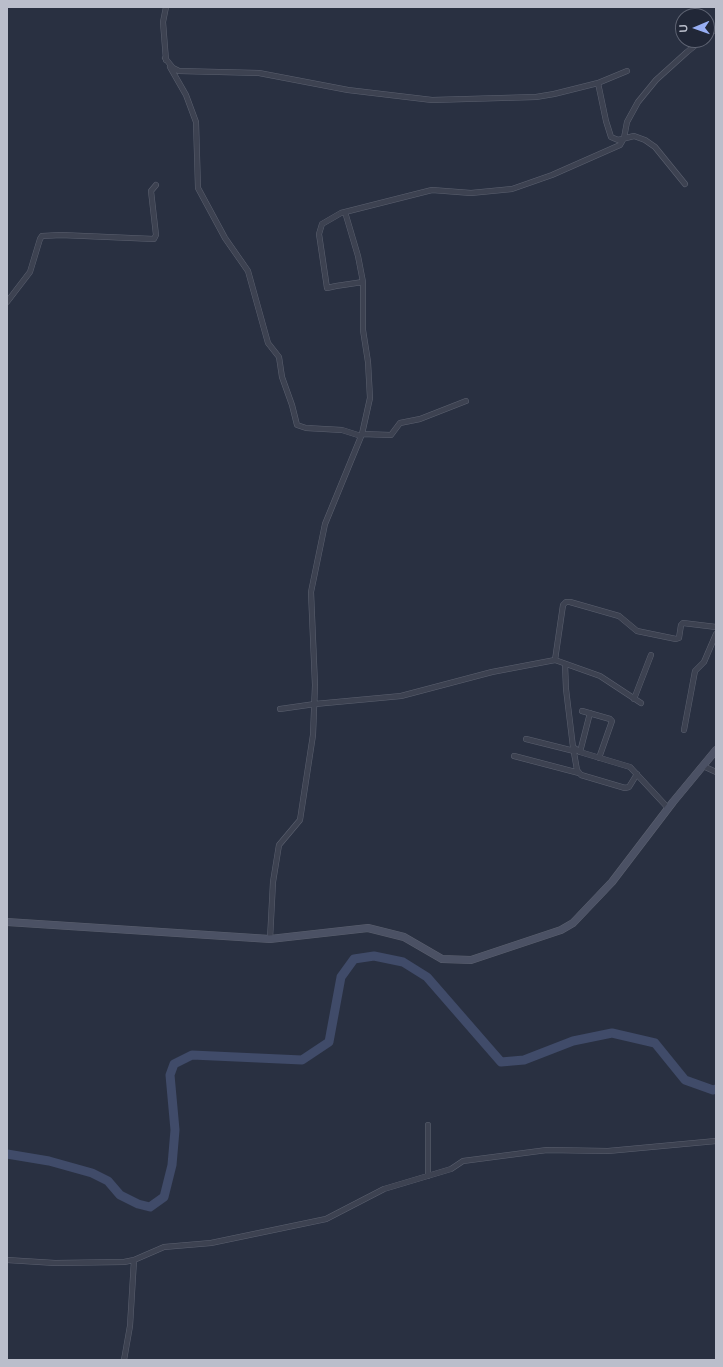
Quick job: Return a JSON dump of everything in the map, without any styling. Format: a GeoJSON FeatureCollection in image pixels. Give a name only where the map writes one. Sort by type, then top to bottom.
{"type":"FeatureCollection","features":[{"type":"Feature","properties":{"kind":"street"},"geometry":{"type":"LineString","coordinates":[[166,7],[163,22],[165,58],[186,95],[196,122],[198,188],[225,238],[248,271],[268,343],[279,357],[282,377],[297,425],[306,428],[342,430],[362,435],[391,435],[400,423],[420,420],[466,401]]}},
{"type":"Feature","properties":{"kind":"street"},"geometry":{"type":"LineString","coordinates":[[363,282],[327,288],[319,234],[324,222],[345,212],[432,190],[471,193],[512,189],[552,175],[620,145],[624,138],[627,122],[638,102],[656,80],[692,48]]}},
{"type":"Feature","properties":{"kind":"street"},"geometry":{"type":"LineString","coordinates":[[165,58],[173,68],[179,71],[259,73],[348,90],[432,100],[536,97],[598,83],[627,71]]}},
{"type":"Feature","properties":{"kind":"street"},"geometry":{"type":"LineString","coordinates":[[598,83],[610,135],[615,140],[634,136],[645,140],[655,147],[685,184]]}},
{"type":"Feature","properties":{"kind":"street"},"geometry":{"type":"LineString","coordinates":[[7,302],[30,272],[42,236],[61,235],[154,239],[156,235],[151,191],[156,185]]}},
{"type":"Feature","properties":{"kind":"street"},"geometry":{"type":"LineString","coordinates":[[270,939],[271,902],[275,863],[279,845],[300,820],[313,735],[315,704],[311,592],[325,524],[362,435],[370,398],[368,362],[363,330],[363,282],[357,251],[345,212]]}},
{"type":"Feature","properties":{"kind":"street"},"geometry":{"type":"LineString","coordinates":[[554,660],[563,605],[566,602],[619,616],[637,631],[676,639],[679,638],[681,625],[683,623],[716,627]]}},
{"type":"Feature","properties":{"kind":"street"},"geometry":{"type":"LineString","coordinates":[[684,730],[696,671],[704,662],[716,634]]}},
{"type":"Feature","properties":{"kind":"street"},"geometry":{"type":"LineString","coordinates":[[634,699],[651,655]]}},
{"type":"Feature","properties":{"kind":"street"},"geometry":{"type":"LineString","coordinates":[[280,709],[315,704],[401,696],[492,672],[554,660],[600,676],[641,704]]}},
{"type":"Feature","properties":{"kind":"street"},"geometry":{"type":"LineString","coordinates":[[565,664],[566,689],[579,773]]}},
{"type":"Feature","properties":{"kind":"street"},"geometry":{"type":"LineString","coordinates":[[582,711],[610,719],[612,721],[599,758]]}},
{"type":"Feature","properties":{"kind":"street"},"geometry":{"type":"LineString","coordinates":[[576,750],[590,714]]}},
{"type":"Feature","properties":{"kind":"street"},"geometry":{"type":"LineString","coordinates":[[526,739],[576,750],[628,766],[668,808]]}},
{"type":"Feature","properties":{"kind":"street"},"geometry":{"type":"LineString","coordinates":[[7,922],[270,939],[368,928],[404,937],[442,959],[471,960],[561,930],[573,923],[612,882],[668,808],[716,750]]}},
{"type":"Feature","properties":{"kind":"street"},"geometry":{"type":"LineString","coordinates":[[514,756],[579,773],[581,775],[624,788],[628,787],[637,774]]}},
{"type":"Feature","properties":{"kind":"street"},"geometry":{"type":"LineString","coordinates":[[703,766],[716,772]]}},
{"type":"Feature","properties":{"kind":"street"},"geometry":{"type":"LineString","coordinates":[[428,1125],[428,1176]]}},
{"type":"Feature","properties":{"kind":"street"},"geometry":{"type":"LineString","coordinates":[[7,1260],[56,1263],[124,1262],[134,1260],[164,1246],[211,1243],[326,1219],[384,1189],[451,1169],[463,1161],[547,1150],[608,1151],[716,1141]]}},
{"type":"Feature","properties":{"kind":"street"},"geometry":{"type":"LineString","coordinates":[[124,1360],[130,1326],[134,1260]]}},
{"type":"Feature","properties":{"kind":"waterway"},"geometry":{"type":"LineString","coordinates":[[7,1154],[49,1161],[92,1173],[108,1181],[120,1195],[138,1204],[150,1207],[164,1197],[172,1165],[175,1130],[170,1075],[174,1064],[192,1055],[302,1060],[329,1042],[341,977],[354,959],[374,956],[403,962],[427,977],[501,1062],[524,1060],[573,1041],[612,1033],[655,1043],[685,1080],[713,1090],[716,1089]]}}]}
